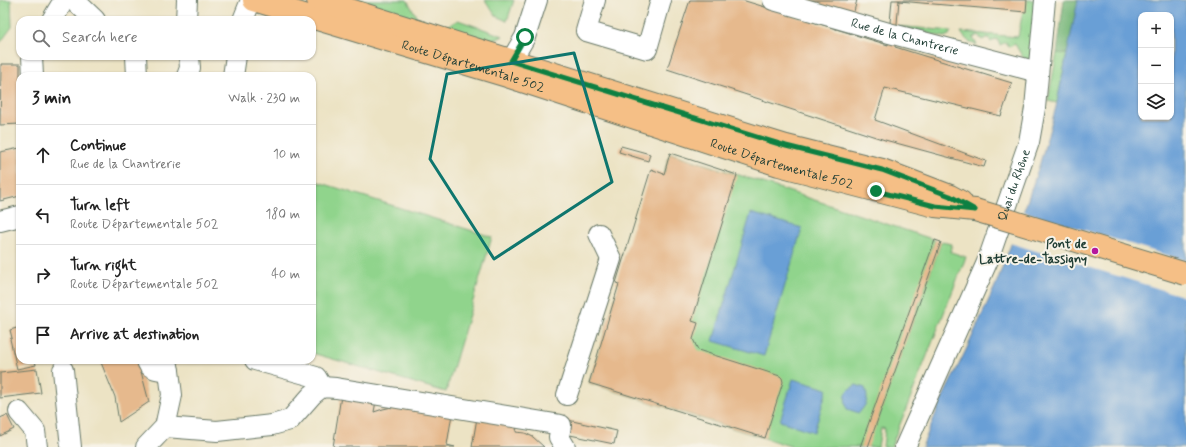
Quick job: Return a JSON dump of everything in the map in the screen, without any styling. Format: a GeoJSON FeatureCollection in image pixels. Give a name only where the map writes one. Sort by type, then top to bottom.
{"type":"FeatureCollection","features":[{"type":"Feature","properties":{"kind":"main road","name":"Route Départementale 502"},"geometry":{"type":"LineString","coordinates":[[252,0],[306,16]]}},
{"type":"Feature","properties":{"kind":"main road","name":"Route Départementale 502"},"geometry":{"type":"LineString","coordinates":[[318,0],[786,146],[882,170],[950,196],[975,210]]}},
{"type":"Feature","properties":{"kind":"main road","name":"Route Départementale 502"},"geometry":{"type":"LineString","coordinates":[[316,19],[507,76],[779,165],[935,206],[975,210]]}},
{"type":"Feature","properties":{"kind":"main road"},"geometry":{"type":"LineString","coordinates":[[975,210],[1186,274]]}},
{"type":"Feature","properties":{"kind":"street"},"geometry":{"type":"LineString","coordinates":[[54,16],[64,0]]}},
{"type":"Feature","properties":{"kind":"street"},"geometry":{"type":"LineString","coordinates":[[74,0],[91,16]]}},
{"type":"Feature","properties":{"kind":"street"},"geometry":{"type":"LineString","coordinates":[[186,16],[187,0]]}},
{"type":"Feature","properties":{"kind":"street"},"geometry":{"type":"LineString","coordinates":[[245,16],[252,0]]}},
{"type":"Feature","properties":{"kind":"street"},"geometry":{"type":"LineString","coordinates":[[285,0],[361,23],[404,27]]}},
{"type":"Feature","properties":{"kind":"street"},"geometry":{"type":"LineString","coordinates":[[511,61],[525,37],[537,0]]}},
{"type":"Feature","properties":{"kind":"street"},"geometry":{"type":"LineString","coordinates":[[595,0],[586,31],[647,50],[661,0]]}},
{"type":"Feature","properties":{"kind":"street","name":"Rue de la Chantrerie"},"geometry":{"type":"LineString","coordinates":[[773,0],[893,34],[1038,72]]}},
{"type":"Feature","properties":{"kind":"street","name":"Quai du Rhône"},"geometry":{"type":"LineString","coordinates":[[905,447],[988,260],[1028,142],[1035,108],[1045,0]]}},
{"type":"Feature","properties":{"kind":"street"},"geometry":{"type":"LineString","coordinates":[[32,60],[33,72]]}},
{"type":"Feature","properties":{"kind":"street"},"geometry":{"type":"LineString","coordinates":[[136,60],[137,72]]}},
{"type":"Feature","properties":{"kind":"street"},"geometry":{"type":"LineString","coordinates":[[188,72],[190,68],[189,60]]}},
{"type":"Feature","properties":{"kind":"street"},"geometry":{"type":"LineString","coordinates":[[234,72],[235,60]]}},
{"type":"Feature","properties":{"kind":"street"},"geometry":{"type":"LineString","coordinates":[[0,221],[16,217]]}},
{"type":"Feature","properties":{"kind":"street"},"geometry":{"type":"LineString","coordinates":[[567,395],[611,259],[599,234]]}},
{"type":"Feature","properties":{"kind":"street"},"geometry":{"type":"LineString","coordinates":[[146,447],[165,427],[172,395],[168,366],[151,367],[148,364]]}},
{"type":"Feature","properties":{"kind":"street"},"geometry":{"type":"LineString","coordinates":[[270,364],[316,377],[322,387]]}},
{"type":"Feature","properties":{"kind":"street"},"geometry":{"type":"LineString","coordinates":[[63,370],[71,447]]}},
{"type":"Feature","properties":{"kind":"street"},"geometry":{"type":"LineString","coordinates":[[165,427],[217,431],[272,425],[290,420],[312,394],[322,387],[336,388],[561,425],[559,437],[565,447]]}},
{"type":"Feature","properties":{"kind":"street"},"geometry":{"type":"LineString","coordinates":[[19,412],[35,431],[37,447]]}},
{"type":"Feature","properties":{"kind":"highlighted area"},"geometry":{"type":"Polygon","coordinates":[[[574,53],[612,182],[494,259],[430,159],[447,74],[574,53]]]}},
{"type":"Feature","properties":{"kind":"green space"},"geometry":{"type":"Polygon","coordinates":[[[0,0],[11,0],[12,27],[0,43],[0,0]]]}},
{"type":"Feature","properties":{"kind":"green space"},"geometry":{"type":"Polygon","coordinates":[[[348,0],[407,0],[417,17],[446,27],[458,20],[503,36],[497,39],[483,41],[348,0]]]}},
{"type":"Feature","properties":{"kind":"green space"},"geometry":{"type":"Polygon","coordinates":[[[485,0],[514,0],[507,21],[496,16],[485,0]]]}},
{"type":"Feature","properties":{"kind":"green space"},"geometry":{"type":"Polygon","coordinates":[[[1025,0],[1037,0],[1030,59],[1026,60],[1022,56],[1015,44],[1009,47],[1006,42],[1000,45],[997,39],[991,42],[988,37],[982,40],[978,35],[973,38],[977,45],[964,37],[961,32],[1018,37],[1025,0]]]}},
{"type":"Feature","properties":{"kind":"green space"},"geometry":{"type":"Polygon","coordinates":[[[1064,0],[1078,0],[1067,54],[1057,53],[1064,0]]]}},
{"type":"Feature","properties":{"kind":"green space"},"geometry":{"type":"Polygon","coordinates":[[[897,26],[951,31],[949,35],[944,37],[897,26]]]}},
{"type":"Feature","properties":{"kind":"green space"},"geometry":{"type":"Polygon","coordinates":[[[1057,53],[1067,54],[1057,103],[1048,101],[1057,53]]]}},
{"type":"Feature","properties":{"kind":"green space"},"geometry":{"type":"Polygon","coordinates":[[[670,153],[935,240],[875,426],[941,242],[952,244],[951,252],[966,257],[891,447],[883,447],[885,429],[881,428],[878,447],[793,447],[589,383],[627,260],[660,186],[670,153]]]}},
{"type":"Feature","properties":{"kind":"green space"},"geometry":{"type":"Polygon","coordinates":[[[316,181],[492,237],[446,392],[316,354],[316,181]]]}},
{"type":"Feature","properties":{"kind":"water"},"geometry":{"type":"Polygon","coordinates":[[[1078,0],[1186,0],[1186,447],[922,447],[941,401],[996,284],[1040,163],[1056,107],[1078,0]]]}},
{"type":"Feature","properties":{"kind":"water"},"geometry":{"type":"Polygon","coordinates":[[[751,213],[802,228],[764,356],[713,341],[751,213]]]}},
{"type":"Feature","properties":{"kind":"water"},"geometry":{"type":"Polygon","coordinates":[[[793,379],[827,389],[814,432],[780,421],[793,379]]]}},
{"type":"Feature","properties":{"kind":"water"},"geometry":{"type":"Polygon","coordinates":[[[856,385],[865,388],[867,396],[865,404],[859,413],[847,409],[845,401],[847,392],[856,385]]]}},
{"type":"Feature","properties":{"kind":"pier","name":"Pont de Lattre-de-Tassigny"},"geometry":{"type":"Polygon","coordinates":[[[1022,211],[1186,261],[1186,297],[1010,243],[1022,211]]]}},
{"type":"Feature","properties":{"kind":"building"},"geometry":{"type":"Polygon","coordinates":[[[690,0],[742,0],[888,45],[892,0],[899,0],[895,47],[1012,83],[1001,116],[885,88],[875,120],[986,161],[984,167],[885,140],[667,69],[690,0]]]}},
{"type":"Feature","properties":{"kind":"building"},"geometry":{"type":"Polygon","coordinates":[[[804,0],[857,0],[853,15],[804,0]]]}},
{"type":"Feature","properties":{"kind":"building"},"geometry":{"type":"Polygon","coordinates":[[[899,0],[1027,0],[1026,12],[899,0]]]}},
{"type":"Feature","properties":{"kind":"building"},"geometry":{"type":"Polygon","coordinates":[[[1,64],[20,64],[20,72],[16,72],[16,124],[0,125],[1,64]]]}},
{"type":"Feature","properties":{"kind":"building"},"geometry":{"type":"Polygon","coordinates":[[[621,146],[650,154],[648,161],[619,152],[621,146]]]}},
{"type":"Feature","properties":{"kind":"building"},"geometry":{"type":"Polygon","coordinates":[[[16,149],[16,197],[0,201],[0,152],[16,149]]]}},
{"type":"Feature","properties":{"kind":"building"},"geometry":{"type":"Polygon","coordinates":[[[670,153],[737,175],[692,321],[698,323],[693,339],[698,350],[780,376],[782,378],[783,382],[765,438],[589,383],[619,284],[616,283],[651,169],[664,174],[670,153]]]}},
{"type":"Feature","properties":{"kind":"building"},"geometry":{"type":"Polygon","coordinates":[[[935,240],[941,242],[868,447],[860,447],[935,240]]]}},
{"type":"Feature","properties":{"kind":"building"},"geometry":{"type":"Polygon","coordinates":[[[16,328],[16,364],[36,365],[17,369],[10,339],[12,338],[10,330],[16,328]]]}},
{"type":"Feature","properties":{"kind":"building"},"geometry":{"type":"Polygon","coordinates":[[[102,364],[139,364],[149,402],[119,422],[115,397],[102,364]]]}},
{"type":"Feature","properties":{"kind":"building"},"geometry":{"type":"Polygon","coordinates":[[[37,369],[41,393],[0,398],[0,373],[37,369]]]}},
{"type":"Feature","properties":{"kind":"building"},"geometry":{"type":"Polygon","coordinates":[[[341,396],[376,401],[374,412],[396,406],[452,414],[447,445],[455,447],[333,447],[341,396]]]}},
{"type":"Feature","properties":{"kind":"building"},"geometry":{"type":"Polygon","coordinates":[[[7,415],[14,429],[0,436],[0,418],[7,415]]]}},
{"type":"Feature","properties":{"kind":"building"},"geometry":{"type":"Polygon","coordinates":[[[477,418],[517,424],[516,432],[525,433],[533,437],[544,447],[472,447],[477,418]]]}},
{"type":"Feature","properties":{"kind":"building"},"geometry":{"type":"Polygon","coordinates":[[[568,420],[617,431],[614,444],[565,434],[568,420]]]}},
{"type":"Feature","properties":{"kind":"place","name":"Pont de Lattre-de-Tassigny"},"geometry":{"type":"Point","coordinates":[1095,251]}},
{"type":"Feature","properties":{"kind":"route"},"geometry":{"type":"LineString","coordinates":[[525,37],[511,61],[786,146],[882,170],[950,196],[975,210],[935,206],[876,191]]}}]}
